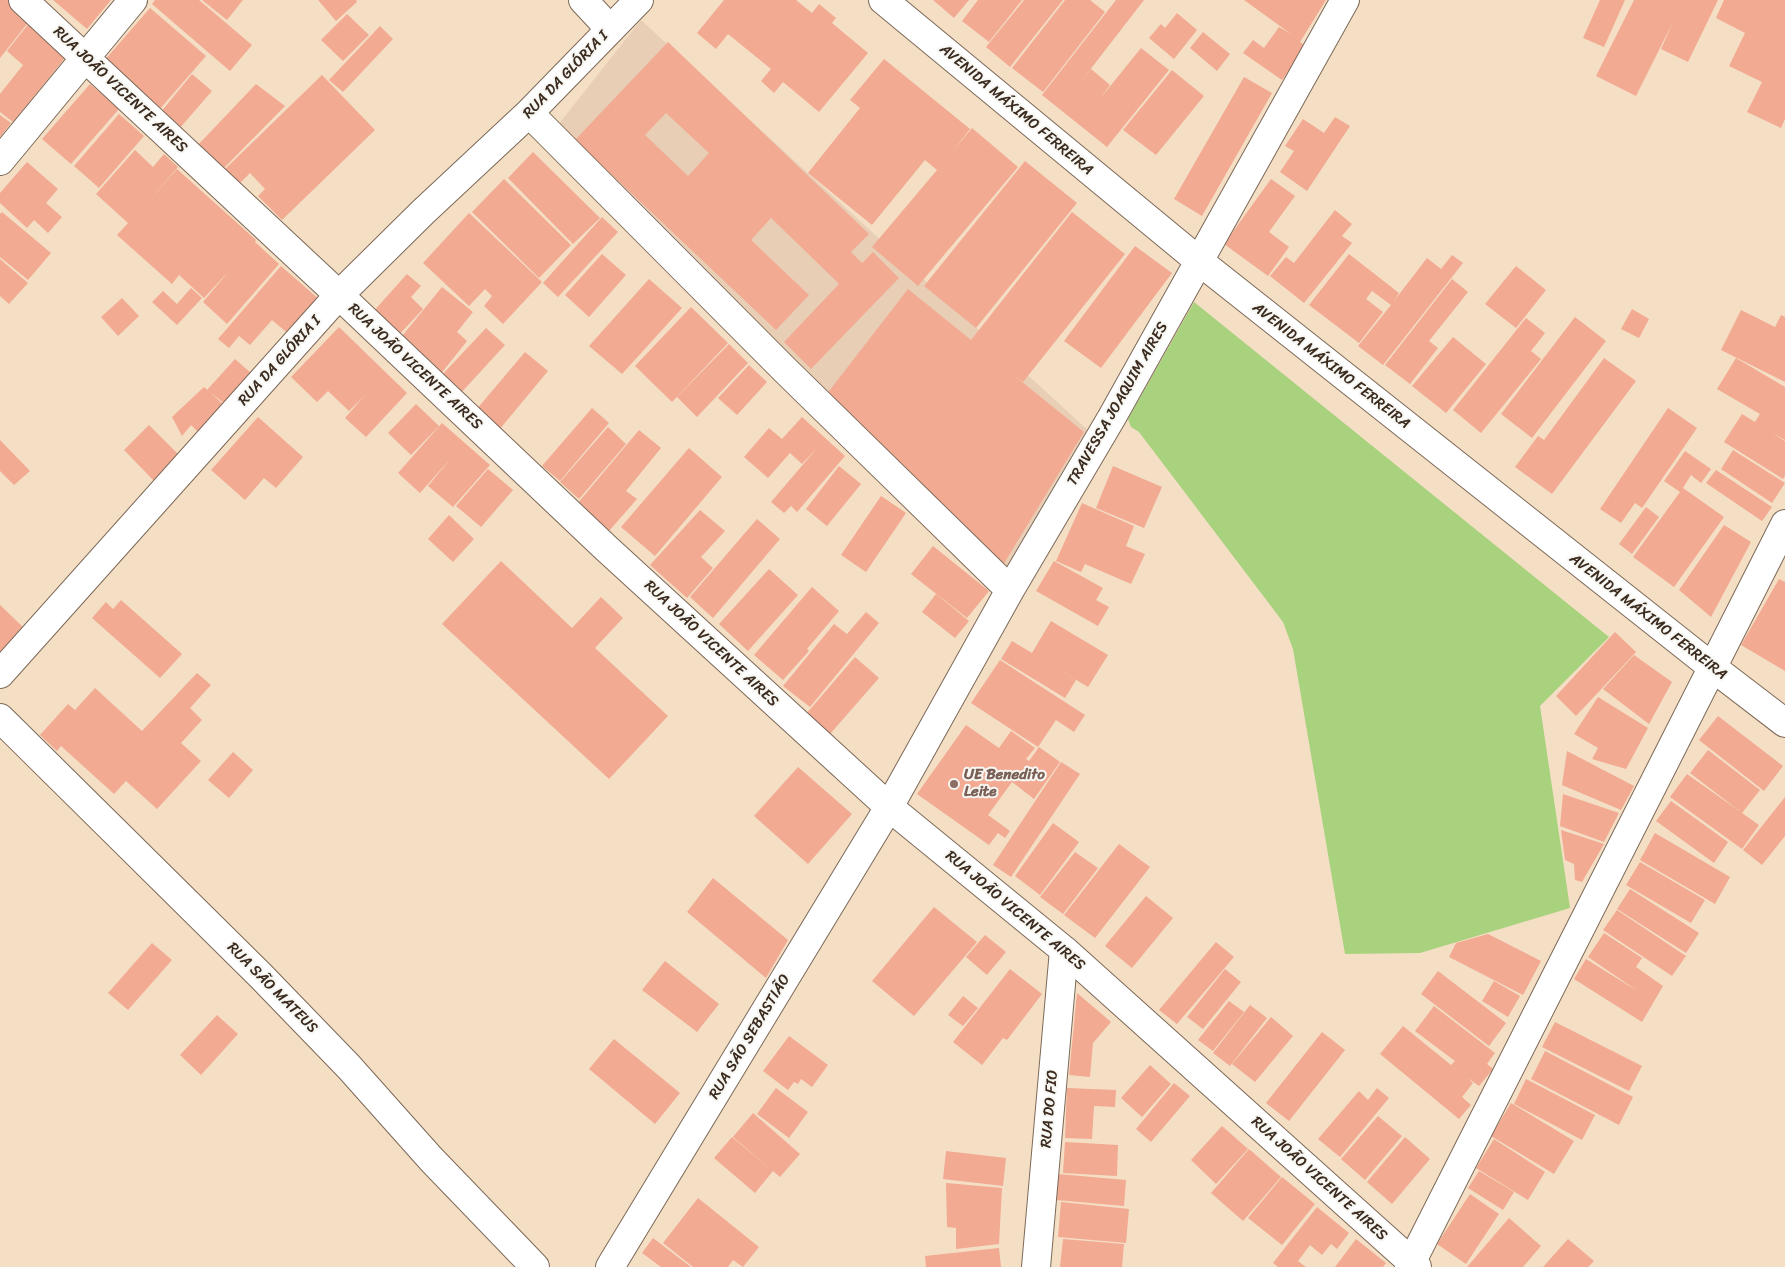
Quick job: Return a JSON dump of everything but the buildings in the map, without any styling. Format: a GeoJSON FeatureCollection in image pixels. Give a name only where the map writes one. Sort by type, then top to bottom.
{"type":"FeatureCollection","features":[{"type":"Feature","properties":{"kind":"street","name":"RUA JOÃO VICENTE AIRES"},"geometry":{"type":"LineString","coordinates":[[23,0],[606,548],[889,807],[1064,950],[1412,1265]]}},
{"type":"Feature","properties":{"kind":"street"},"geometry":{"type":"LineString","coordinates":[[0,162],[133,0]]}},
{"type":"Feature","properties":{"kind":"street"},"geometry":{"type":"LineString","coordinates":[[583,0],[610,29]]}},
{"type":"Feature","properties":{"kind":"street","name":"RUA DA GLÓRIA I"},"geometry":{"type":"LineString","coordinates":[[0,674],[339,295],[423,212],[529,113],[639,0]]}},
{"type":"Feature","properties":{"kind":"street","name":"AVENIDA MÁXIMO FERREIRA"},"geometry":{"type":"LineString","coordinates":[[883,0],[1199,261],[1785,723]]}},
{"type":"Feature","properties":{"kind":"street","name":"TRAVESSA JOAQUIM AIRES"},"geometry":{"type":"LineString","coordinates":[[889,807],[1010,590],[1112,417],[1346,0]]}},
{"type":"Feature","properties":{"kind":"street"},"geometry":{"type":"LineString","coordinates":[[529,113],[785,370],[1010,590]]}},
{"type":"Feature","properties":{"kind":"street"},"geometry":{"type":"LineString","coordinates":[[1412,1265],[1785,524]]}},
{"type":"Feature","properties":{"kind":"street","name":"RUA SÃO MATEUS"},"geometry":{"type":"LineString","coordinates":[[0,718],[282,997],[349,1067],[431,1159],[535,1267]]}},
{"type":"Feature","properties":{"kind":"street","name":"RUA SÃO SEBASTIÃO"},"geometry":{"type":"LineString","coordinates":[[610,1267],[889,807]]}},
{"type":"Feature","properties":{"kind":"street","name":"RUA DO FIO"},"geometry":{"type":"LineString","coordinates":[[1036,1267],[1064,950]]}},
{"type":"Feature","properties":{"kind":"shaded area"},"geometry":{"type":"Polygon","coordinates":[[[641,20],[1092,434],[1005,574],[554,130],[641,20]]]}},
{"type":"Feature","properties":{"kind":"green space"},"geometry":{"type":"Polygon","coordinates":[[[1194,302],[1609,637],[1540,706],[1570,908],[1420,953],[1345,954],[1293,649],[1283,622],[1139,432],[1131,427],[1128,419],[1194,302]]]}},
{"type":"Feature","properties":{"kind":"place","name":"UE Benedito Leite"},"geometry":{"type":"Point","coordinates":[954,784]}}]}
